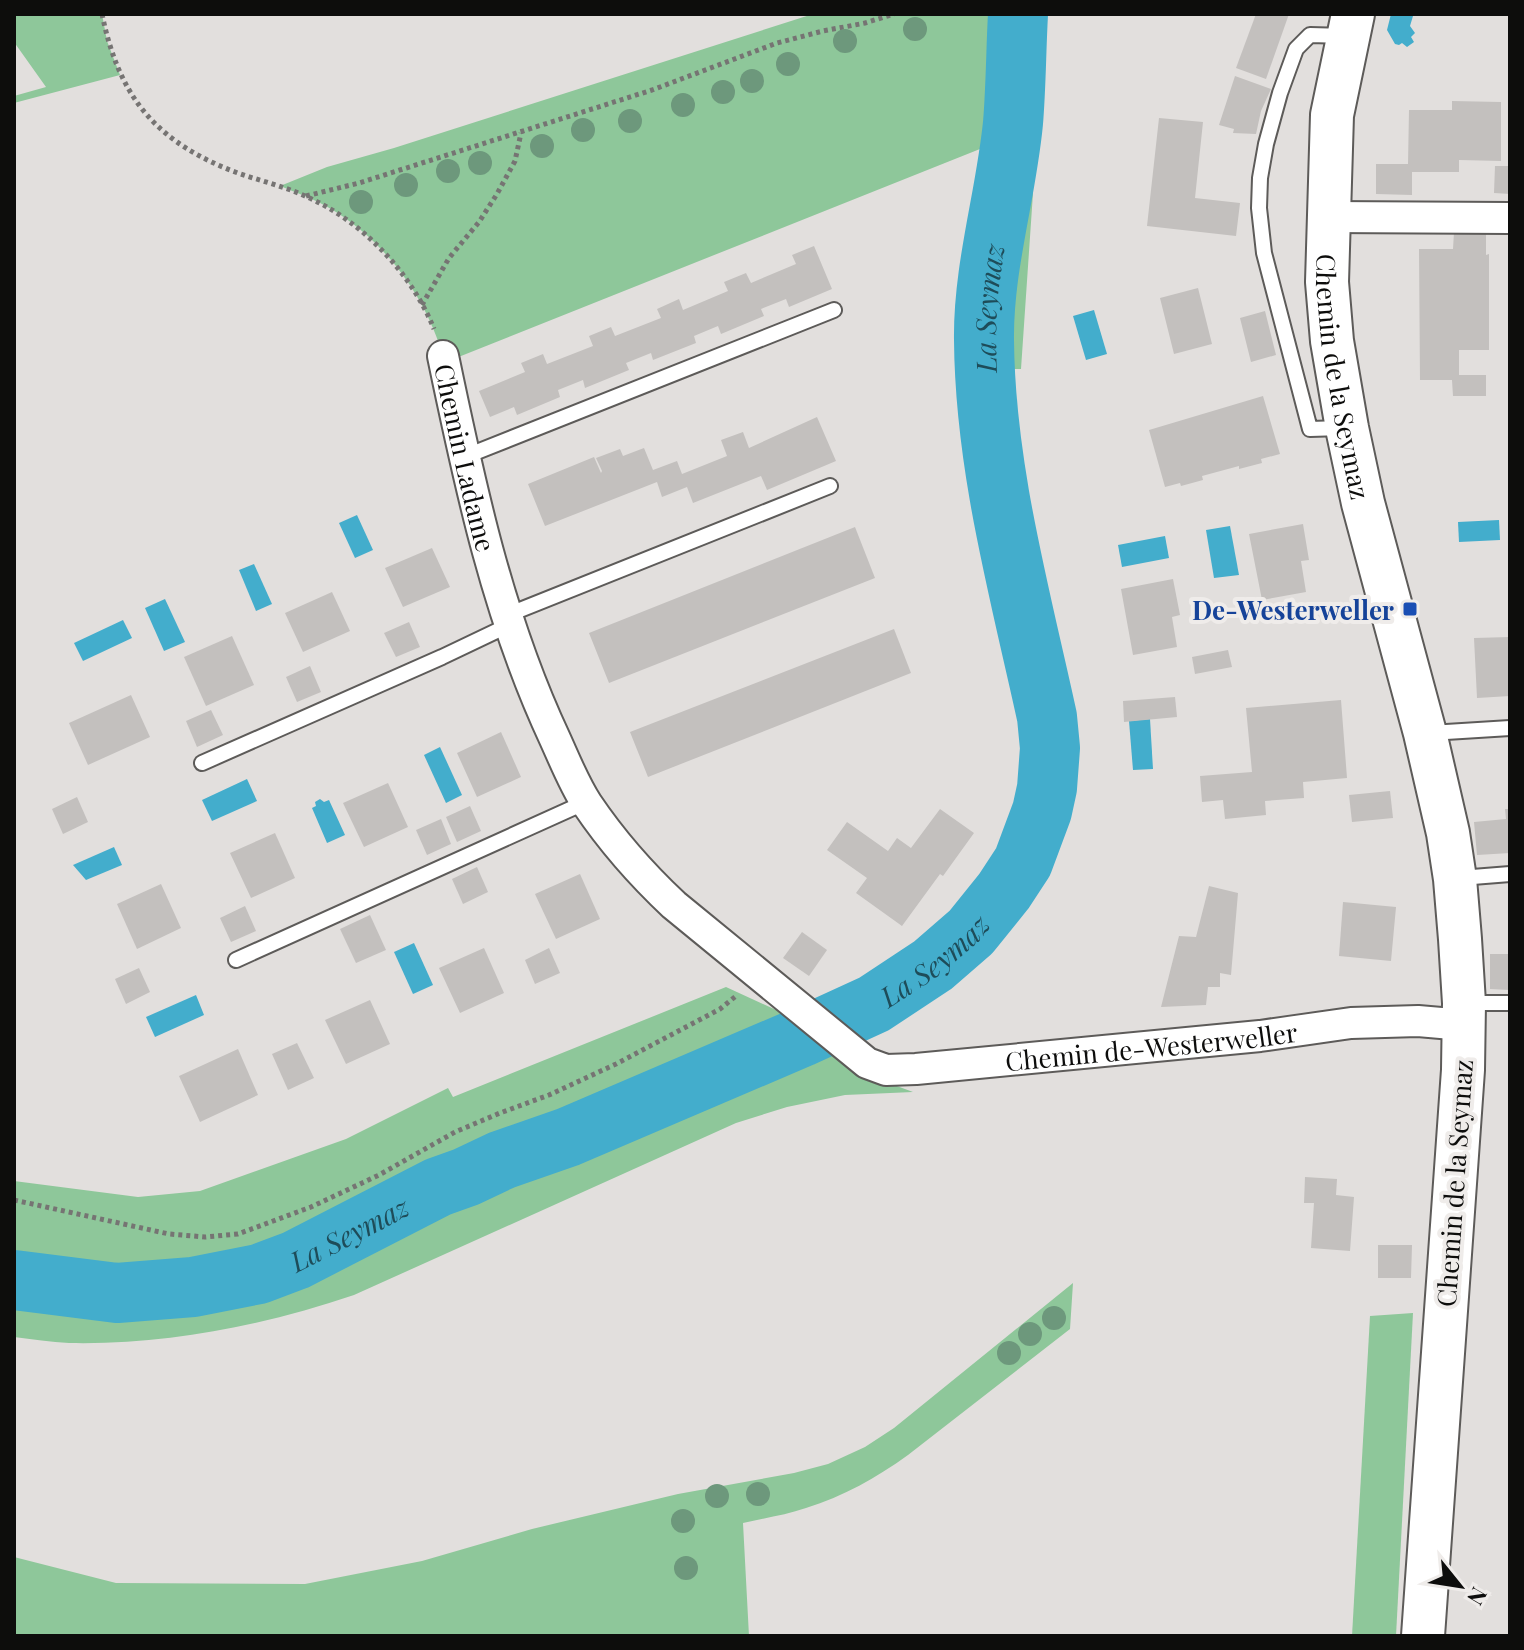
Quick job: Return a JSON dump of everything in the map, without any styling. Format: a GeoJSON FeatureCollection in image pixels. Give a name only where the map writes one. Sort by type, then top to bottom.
{"type":"FeatureCollection","features":[{"type":"Feature","properties":{"kind":"street","name":"Chemin de la Seymaz"},"geometry":{"type":"LineString","coordinates":[[1350,25],[1332,115],[1327,282],[1332,341],[1347,428],[1375,554],[1425,733],[1448,833],[1455,879],[1464,1014],[1463,1070],[1423,1636]]}},
{"type":"Feature","properties":{"kind":"street"},"geometry":{"type":"LineString","coordinates":[[1328,217],[1510,218]]}},
{"type":"Feature","properties":{"kind":"street","name":"Chemin Ladame"},"geometry":{"type":"LineString","coordinates":[[443,356],[464,457],[507,620],[537,701],[586,802],[648,880],[803,1012]]}},
{"type":"Feature","properties":{"kind":"street","name":"Chemin de-Westerweller"},"geometry":{"type":"LineString","coordinates":[[803,1012],[867,1063],[886,1070],[1260,1036],[1351,1023],[1418,1021],[1464,1014]]}},
{"type":"Feature","properties":{"kind":"lane"},"geometry":{"type":"LineString","coordinates":[[1347,428],[1310,429],[1264,253],[1259,208],[1266,144],[1296,49],[1310,35],[1350,25]]}},
{"type":"Feature","properties":{"kind":"lane"},"geometry":{"type":"LineString","coordinates":[[464,457],[834,310]]}},
{"type":"Feature","properties":{"kind":"lane"},"geometry":{"type":"LineString","coordinates":[[202,763],[429,663],[507,620],[830,486]]}},
{"type":"Feature","properties":{"kind":"lane"},"geometry":{"type":"LineString","coordinates":[[1425,733],[1510,728]]}},
{"type":"Feature","properties":{"kind":"lane"},"geometry":{"type":"LineString","coordinates":[[236,960],[586,802]]}},
{"type":"Feature","properties":{"kind":"lane"},"geometry":{"type":"LineString","coordinates":[[1455,879],[1510,874]]}},
{"type":"Feature","properties":{"kind":"lane"},"geometry":{"type":"LineString","coordinates":[[1464,1014],[1510,1003]]}},
{"type":"Feature","properties":{"kind":"path","name":"Chemin Ladame"},"geometry":{"type":"LineString","coordinates":[[102,14],[107,41],[120,75],[148,117],[169,138],[191,152],[226,168],[306,196],[332,209],[370,239],[409,284],[433,326],[443,356]]}},
{"type":"Feature","properties":{"kind":"path"},"geometry":{"type":"LineString","coordinates":[[306,196],[359,183],[652,90],[777,43],[894,14]]}},
{"type":"Feature","properties":{"kind":"path"},"geometry":{"type":"LineString","coordinates":[[422,305],[449,258],[497,194],[515,161],[521,132]]}},
{"type":"Feature","properties":{"kind":"path"},"geometry":{"type":"LineString","coordinates":[[14,1200],[177,1235],[205,1237],[238,1234],[311,1207],[379,1175],[455,1132],[549,1095],[616,1064],[720,1009],[760,975]]}},
{"type":"Feature","properties":{"kind":"green space"},"geometry":{"type":"Polygon","coordinates":[[[14,14],[102,14],[107,41],[120,75],[14,103],[14,96],[46,87],[14,42],[14,14]]]}},
{"type":"Feature","properties":{"kind":"green space"},"geometry":{"type":"Polygon","coordinates":[[[813,14],[1034,14],[1021,120],[1021,191],[1033,193],[1021,369],[983,369],[988,450],[995,496],[1030,668],[1018,672],[967,393],[963,272],[980,149],[461,356],[443,356],[436,334],[414,292],[401,272],[369,237],[325,205],[280,186],[327,167],[813,14]]]}},
{"type":"Feature","properties":{"kind":"green space"},"geometry":{"type":"Polygon","coordinates":[[[726,987],[785,1014],[859,1072],[913,1092],[845,1095],[787,1107],[736,1123],[354,1295],[284,1316],[214,1331],[142,1341],[69,1343],[14,1337],[14,1181],[138,1197],[200,1191],[346,1139],[448,1088],[453,1097],[726,987]]]}},
{"type":"Feature","properties":{"kind":"green space"},"geometry":{"type":"Polygon","coordinates":[[[1073,1283],[1070,1329],[908,1455],[872,1479],[833,1498],[743,1523],[749,1636],[14,1636],[14,1557],[116,1583],[305,1584],[422,1561],[532,1529],[678,1494],[828,1464],[865,1447],[894,1428],[1073,1283]]]}},
{"type":"Feature","properties":{"kind":"green space"},"geometry":{"type":"Polygon","coordinates":[[[1413,1313],[1396,1636],[1352,1636],[1370,1316],[1413,1313]]]}},
{"type":"Feature","properties":{"kind":"water"},"geometry":{"type":"Polygon","coordinates":[[[1391,14],[1416,14],[1410,26],[1415,33],[1411,37],[1414,42],[1407,47],[1402,43],[1395,44],[1387,30],[1391,14]]]}},
{"type":"Feature","properties":{"kind":"water"},"geometry":{"type":"Polygon","coordinates":[[[1094,310],[1107,354],[1086,360],[1073,316],[1094,310]]]}},
{"type":"Feature","properties":{"kind":"water"},"geometry":{"type":"Polygon","coordinates":[[[357,515],[373,550],[355,558],[339,523],[357,515]]]}},
{"type":"Feature","properties":{"kind":"water"},"geometry":{"type":"Polygon","coordinates":[[[1499,520],[1500,540],[1459,542],[1458,522],[1499,520]]]}},
{"type":"Feature","properties":{"kind":"water"},"geometry":{"type":"Polygon","coordinates":[[[1230,526],[1239,575],[1214,578],[1206,530],[1230,526]]]}},
{"type":"Feature","properties":{"kind":"water"},"geometry":{"type":"Polygon","coordinates":[[[1165,536],[1169,558],[1122,567],[1118,545],[1165,536]]]}},
{"type":"Feature","properties":{"kind":"water"},"geometry":{"type":"Polygon","coordinates":[[[254,564],[272,604],[256,611],[239,570],[254,564]]]}},
{"type":"Feature","properties":{"kind":"water"},"geometry":{"type":"Polygon","coordinates":[[[165,599],[185,642],[164,651],[145,608],[165,599]]]}},
{"type":"Feature","properties":{"kind":"water"},"geometry":{"type":"Polygon","coordinates":[[[123,620],[132,638],[83,661],[74,643],[123,620]]]}},
{"type":"Feature","properties":{"kind":"water"},"geometry":{"type":"Polygon","coordinates":[[[1150,719],[1153,769],[1133,770],[1129,721],[1150,719]]]}},
{"type":"Feature","properties":{"kind":"water"},"geometry":{"type":"Polygon","coordinates":[[[440,747],[462,795],[446,803],[424,755],[440,747]]]}},
{"type":"Feature","properties":{"kind":"water"},"geometry":{"type":"Polygon","coordinates":[[[247,779],[257,801],[212,821],[202,800],[247,779]]]}},
{"type":"Feature","properties":{"kind":"water"},"geometry":{"type":"Polygon","coordinates":[[[320,799],[324,802],[329,800],[345,835],[327,843],[312,808],[320,799]]]}},
{"type":"Feature","properties":{"kind":"water"},"geometry":{"type":"Polygon","coordinates":[[[114,847],[122,865],[86,880],[73,865],[114,847]]]}},
{"type":"Feature","properties":{"kind":"water"},"geometry":{"type":"Polygon","coordinates":[[[414,943],[433,985],[413,994],[394,952],[414,943]]]}},
{"type":"Feature","properties":{"kind":"water"},"geometry":{"type":"Polygon","coordinates":[[[196,995],[204,1015],[155,1037],[146,1017],[196,995]]]}},
{"type":"Feature","properties":{"kind":"building"},"geometry":{"type":"Polygon","coordinates":[[[1256,14],[1289,14],[1266,79],[1236,68],[1256,14]]]}},
{"type":"Feature","properties":{"kind":"building"},"geometry":{"type":"Polygon","coordinates":[[[1235,76],[1271,89],[1261,111],[1256,134],[1233,133],[1234,129],[1219,125],[1235,76]]]}},
{"type":"Feature","properties":{"kind":"building"},"geometry":{"type":"Polygon","coordinates":[[[1452,101],[1501,102],[1501,161],[1459,160],[1459,172],[1412,172],[1412,195],[1376,194],[1376,164],[1408,164],[1409,110],[1452,110],[1452,101]]]}},
{"type":"Feature","properties":{"kind":"building"},"geometry":{"type":"Polygon","coordinates":[[[1159,118],[1203,122],[1195,198],[1240,203],[1236,236],[1147,226],[1159,118]]]}},
{"type":"Feature","properties":{"kind":"building"},"geometry":{"type":"Polygon","coordinates":[[[1495,166],[1510,166],[1510,194],[1494,193],[1495,166]]]}},
{"type":"Feature","properties":{"kind":"building"},"geometry":{"type":"Polygon","coordinates":[[[1454,232],[1486,232],[1486,255],[1489,254],[1489,350],[1459,350],[1459,375],[1486,375],[1486,396],[1453,396],[1452,380],[1420,380],[1419,249],[1453,249],[1454,232]]]}},
{"type":"Feature","properties":{"kind":"building"},"geometry":{"type":"Polygon","coordinates":[[[814,246],[832,289],[789,307],[786,299],[761,309],[764,316],[721,334],[718,326],[694,336],[696,343],[653,360],[651,353],[626,363],[629,370],[585,388],[583,380],[558,390],[560,397],[517,415],[514,407],[490,417],[479,391],[525,372],[521,363],[543,354],[547,364],[593,346],[589,336],[611,327],[615,336],[661,318],[657,309],[679,299],[683,310],[728,291],[724,282],[746,273],[751,283],[796,264],[792,255],[814,246]]]}},
{"type":"Feature","properties":{"kind":"building"},"geometry":{"type":"Polygon","coordinates":[[[1198,288],[1212,344],[1174,354],[1160,298],[1198,288]]]}},
{"type":"Feature","properties":{"kind":"building"},"geometry":{"type":"Polygon","coordinates":[[[1265,311],[1276,355],[1251,362],[1240,318],[1265,311]]]}},
{"type":"Feature","properties":{"kind":"building"},"geometry":{"type":"Polygon","coordinates":[[[1263,396],[1280,454],[1261,459],[1262,463],[1202,476],[1203,480],[1165,487],[1149,430],[1263,396]]]}},
{"type":"Feature","properties":{"kind":"building"},"geometry":{"type":"Polygon","coordinates":[[[817,417],[836,461],[767,490],[761,476],[693,503],[687,487],[662,497],[657,482],[545,526],[528,484],[594,457],[601,473],[596,458],[620,449],[623,456],[644,448],[653,470],[677,461],[682,474],[727,456],[721,440],[743,432],[749,448],[817,417]]]}},
{"type":"Feature","properties":{"kind":"building"},"geometry":{"type":"Polygon","coordinates":[[[1303,524],[1309,560],[1301,561],[1306,592],[1262,600],[1249,534],[1303,524]]]}},
{"type":"Feature","properties":{"kind":"building"},"geometry":{"type":"Polygon","coordinates":[[[855,527],[875,578],[609,683],[589,633],[855,527]]]}},
{"type":"Feature","properties":{"kind":"building"},"geometry":{"type":"Polygon","coordinates":[[[432,548],[450,587],[403,607],[385,568],[432,548]]]}},
{"type":"Feature","properties":{"kind":"building"},"geometry":{"type":"Polygon","coordinates":[[[1173,579],[1180,615],[1172,617],[1177,647],[1133,655],[1121,589],[1173,579]]]}},
{"type":"Feature","properties":{"kind":"building"},"geometry":{"type":"Polygon","coordinates":[[[332,592],[350,631],[303,652],[285,613],[332,592]]]}},
{"type":"Feature","properties":{"kind":"building"},"geometry":{"type":"Polygon","coordinates":[[[409,622],[420,647],[396,657],[384,633],[409,622]]]}},
{"type":"Feature","properties":{"kind":"building"},"geometry":{"type":"Polygon","coordinates":[[[894,629],[911,673],[648,777],[630,732],[894,629]]]}},
{"type":"Feature","properties":{"kind":"building"},"geometry":{"type":"Polygon","coordinates":[[[232,636],[254,685],[206,706],[184,657],[232,636]]]}},
{"type":"Feature","properties":{"kind":"building"},"geometry":{"type":"Polygon","coordinates":[[[1510,637],[1510,696],[1477,698],[1474,638],[1510,637]]]}},
{"type":"Feature","properties":{"kind":"building"},"geometry":{"type":"Polygon","coordinates":[[[1228,650],[1232,667],[1195,674],[1192,657],[1228,650]]]}},
{"type":"Feature","properties":{"kind":"building"},"geometry":{"type":"Polygon","coordinates":[[[310,666],[321,692],[297,702],[286,677],[310,666]]]}},
{"type":"Feature","properties":{"kind":"building"},"geometry":{"type":"Polygon","coordinates":[[[131,695],[150,737],[88,765],[69,723],[131,695]]]}},
{"type":"Feature","properties":{"kind":"building"},"geometry":{"type":"Polygon","coordinates":[[[1175,697],[1177,717],[1124,722],[1123,701],[1175,697]]]}},
{"type":"Feature","properties":{"kind":"building"},"geometry":{"type":"Polygon","coordinates":[[[1341,700],[1347,778],[1303,782],[1304,798],[1265,801],[1266,815],[1225,819],[1223,800],[1202,802],[1200,776],[1252,772],[1246,708],[1341,700]]]}},
{"type":"Feature","properties":{"kind":"building"},"geometry":{"type":"Polygon","coordinates":[[[211,710],[223,735],[197,747],[186,721],[211,710]]]}},
{"type":"Feature","properties":{"kind":"building"},"geometry":{"type":"Polygon","coordinates":[[[501,732],[521,777],[477,797],[457,753],[501,732]]]}},
{"type":"Feature","properties":{"kind":"building"},"geometry":{"type":"Polygon","coordinates":[[[388,783],[408,827],[364,847],[343,803],[388,783]]]}},
{"type":"Feature","properties":{"kind":"building"},"geometry":{"type":"Polygon","coordinates":[[[1390,791],[1393,818],[1352,822],[1349,795],[1390,791]]]}},
{"type":"Feature","properties":{"kind":"building"},"geometry":{"type":"Polygon","coordinates":[[[77,797],[88,822],[63,834],[52,809],[77,797]]]}},
{"type":"Feature","properties":{"kind":"building"},"geometry":{"type":"Polygon","coordinates":[[[470,806],[481,831],[457,842],[446,817],[470,806]]]}},
{"type":"Feature","properties":{"kind":"building"},"geometry":{"type":"Polygon","coordinates":[[[940,809],[974,833],[902,926],[856,893],[867,878],[827,850],[847,822],[888,851],[897,838],[911,848],[940,809]]]}},
{"type":"Feature","properties":{"kind":"building"},"geometry":{"type":"Polygon","coordinates":[[[1505,809],[1510,809],[1510,853],[1477,855],[1474,822],[1506,819],[1505,809]]]}},
{"type":"Feature","properties":{"kind":"building"},"geometry":{"type":"Polygon","coordinates":[[[441,819],[451,844],[427,855],[416,830],[441,819]]]}},
{"type":"Feature","properties":{"kind":"building"},"geometry":{"type":"Polygon","coordinates":[[[275,833],[295,878],[251,898],[230,853],[275,833]]]}},
{"type":"Feature","properties":{"kind":"building"},"geometry":{"type":"Polygon","coordinates":[[[477,867],[488,892],[463,904],[452,879],[477,867]]]}},
{"type":"Feature","properties":{"kind":"building"},"geometry":{"type":"Polygon","coordinates":[[[580,874],[600,919],[556,939],[535,894],[580,874]]]}},
{"type":"Feature","properties":{"kind":"building"},"geometry":{"type":"Polygon","coordinates":[[[161,884],[181,928],[137,949],[117,904],[161,884]]]}},
{"type":"Feature","properties":{"kind":"building"},"geometry":{"type":"Polygon","coordinates":[[[1209,886],[1238,893],[1231,975],[1220,973],[1220,987],[1208,987],[1206,1005],[1161,1007],[1179,936],[1196,937],[1209,886]]]}},
{"type":"Feature","properties":{"kind":"building"},"geometry":{"type":"Polygon","coordinates":[[[1343,902],[1396,907],[1391,961],[1339,956],[1343,902]]]}},
{"type":"Feature","properties":{"kind":"building"},"geometry":{"type":"Polygon","coordinates":[[[245,906],[256,931],[231,942],[220,918],[245,906]]]}},
{"type":"Feature","properties":{"kind":"building"},"geometry":{"type":"Polygon","coordinates":[[[370,915],[386,950],[356,963],[340,929],[370,915]]]}},
{"type":"Feature","properties":{"kind":"building"},"geometry":{"type":"Polygon","coordinates":[[[802,932],[827,950],[809,976],[783,958],[802,932]]]}},
{"type":"Feature","properties":{"kind":"building"},"geometry":{"type":"Polygon","coordinates":[[[484,948],[504,993],[460,1013],[439,968],[484,948]]]}},
{"type":"Feature","properties":{"kind":"building"},"geometry":{"type":"Polygon","coordinates":[[[549,948],[560,973],[535,984],[525,960],[549,948]]]}},
{"type":"Feature","properties":{"kind":"building"},"geometry":{"type":"Polygon","coordinates":[[[1490,954],[1510,954],[1510,990],[1490,989],[1490,954]]]}},
{"type":"Feature","properties":{"kind":"building"},"geometry":{"type":"Polygon","coordinates":[[[139,968],[150,992],[126,1004],[115,979],[139,968]]]}},
{"type":"Feature","properties":{"kind":"building"},"geometry":{"type":"Polygon","coordinates":[[[370,1000],[390,1044],[346,1064],[325,1020],[370,1000]]]}},
{"type":"Feature","properties":{"kind":"building"},"geometry":{"type":"Polygon","coordinates":[[[297,1043],[314,1078],[288,1090],[272,1054],[297,1043]]]}},
{"type":"Feature","properties":{"kind":"building"},"geometry":{"type":"Polygon","coordinates":[[[238,1049],[258,1095],[200,1122],[179,1076],[238,1049]]]}},
{"type":"Feature","properties":{"kind":"building"},"geometry":{"type":"Polygon","coordinates":[[[1305,1177],[1337,1179],[1336,1195],[1354,1197],[1350,1251],[1311,1248],[1314,1203],[1304,1203],[1305,1177]]]}},
{"type":"Feature","properties":{"kind":"building"},"geometry":{"type":"Polygon","coordinates":[[[1378,1245],[1412,1245],[1411,1278],[1378,1278],[1378,1245]]]}},
{"type":"Feature","properties":{"kind":"waterway","name":"La Seymaz"},"geometry":{"type":"LineString","coordinates":[[14,1280],[117,1293],[193,1287],[259,1274],[296,1260],[438,1187],[568,1137],[874,1004],[933,965],[971,932],[1004,891],[1023,862],[1042,811],[1050,748],[1047,717],[997,483],[986,388],[984,340],[987,286],[1013,123],[1018,14]]}},
{"type":"Feature","properties":{"kind":"place","name":"De-Westerweller"},"geometry":{"type":"Point","coordinates":[1410,609]}}]}
